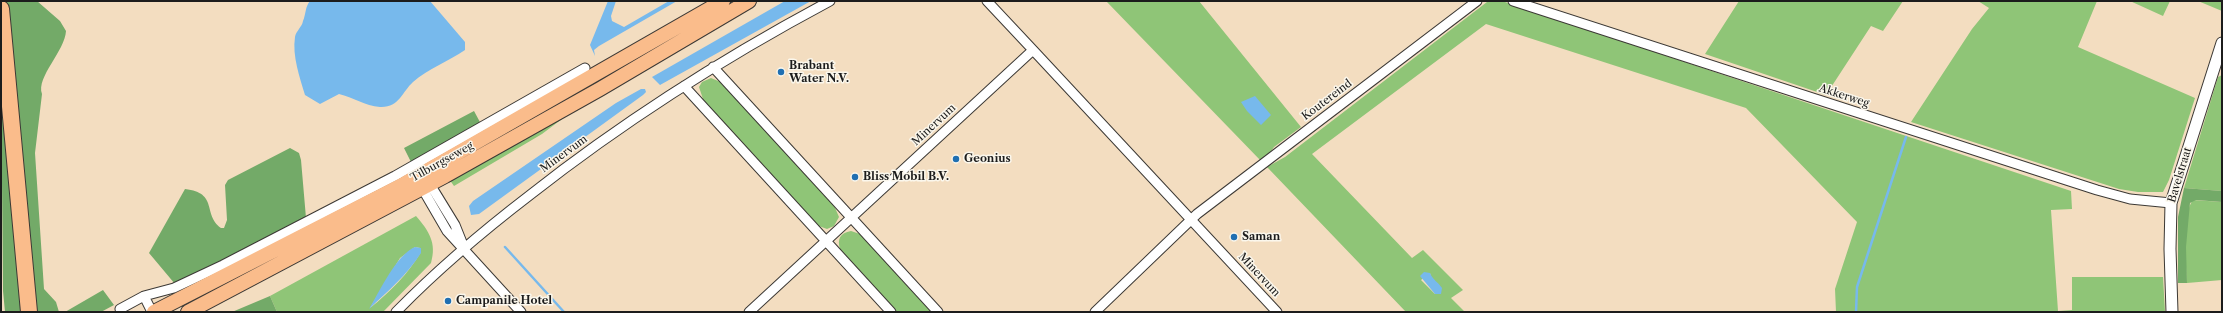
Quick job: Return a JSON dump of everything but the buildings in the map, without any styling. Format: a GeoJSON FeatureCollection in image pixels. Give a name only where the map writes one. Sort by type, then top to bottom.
{"type":"FeatureCollection","features":[{"type":"Feature","properties":{"kind":"highway"},"geometry":{"type":"LineString","coordinates":[[1,9],[29,312]]}},
{"type":"Feature","properties":{"kind":"main road","name":"Tilburgseweg"},"geometry":{"type":"LineString","coordinates":[[153,312],[267,256],[425,182],[723,1]]}},
{"type":"Feature","properties":{"kind":"main road","name":"Tilburgseweg"},"geometry":{"type":"LineString","coordinates":[[188,312],[425,182],[600,89],[749,1]]}},
{"type":"Feature","properties":{"kind":"street","name":"Minervum"},"geometry":{"type":"LineString","coordinates":[[396,312],[464,248],[566,167],[713,67],[830,1]]}},
{"type":"Feature","properties":{"kind":"street","name":"Minervum"},"geometry":{"type":"LineString","coordinates":[[987,1],[1277,312]]}},
{"type":"Feature","properties":{"kind":"street","name":"Koutereind"},"geometry":{"type":"LineString","coordinates":[[1190,219],[1477,1]]}},
{"type":"Feature","properties":{"kind":"street","name":"Akkerweg"},"geometry":{"type":"LineString","coordinates":[[1513,1],[2097,190],[2130,199],[2171,203]]}},
{"type":"Feature","properties":{"kind":"street","name":"Bavelstraat"},"geometry":{"type":"LineString","coordinates":[[2172,312],[2170,249],[2171,203],[2222,43]]}},
{"type":"Feature","properties":{"kind":"street","name":"Minervum"},"geometry":{"type":"LineString","coordinates":[[749,312],[1033,50]]}},
{"type":"Feature","properties":{"kind":"street"},"geometry":{"type":"LineString","coordinates":[[713,67],[938,312]]}},
{"type":"Feature","properties":{"kind":"street","name":"Tilburgseweg"},"geometry":{"type":"LineString","coordinates":[[120,309],[144,296],[174,288],[388,180],[585,68]]}},
{"type":"Feature","properties":{"kind":"street"},"geometry":{"type":"LineString","coordinates":[[684,86],[890,312]]}},
{"type":"Feature","properties":{"kind":"street"},"geometry":{"type":"LineString","coordinates":[[425,182],[447,231],[521,312]]}},
{"type":"Feature","properties":{"kind":"street"},"geometry":{"type":"LineString","coordinates":[[1095,312],[1190,219]]}},
{"type":"Feature","properties":{"kind":"street"},"geometry":{"type":"LineString","coordinates":[[144,296],[153,312]]}},
{"type":"Feature","properties":{"kind":"green space"},"geometry":{"type":"Polygon","coordinates":[[[2,1],[37,1],[60,21],[66,31],[61,47],[43,80],[41,87],[42,94],[35,153],[44,289],[56,302],[59,312],[35,312],[2,1]]]}},
{"type":"Feature","properties":{"kind":"green space"},"geometry":{"type":"Polygon","coordinates":[[[1106,1],[1199,1],[1301,127],[1274,147],[1267,157],[1261,161],[1106,1]]]}},
{"type":"Feature","properties":{"kind":"green space"},"geometry":{"type":"Polygon","coordinates":[[[1502,1],[2071,191],[2072,209],[2051,210],[2058,311],[2072,310],[2072,277],[2163,277],[2165,312],[1836,312],[1835,289],[1857,222],[1746,108],[1486,24],[1312,154],[1412,258],[1423,250],[1463,290],[1451,298],[1465,312],[1406,312],[1267,167],[1285,157],[1487,2],[1502,1]],[[1430,273],[1421,280],[1435,294],[1430,273]]]}},
{"type":"Feature","properties":{"kind":"green space"},"geometry":{"type":"Polygon","coordinates":[[[1739,1],[1903,1],[1883,31],[1871,26],[1826,95],[1705,54],[1739,1]]]}},
{"type":"Feature","properties":{"kind":"green space"},"geometry":{"type":"Polygon","coordinates":[[[1978,1],[2097,1],[2078,47],[2195,98],[2169,180],[2163,192],[2138,192],[2119,189],[1911,122],[1972,29],[1989,8],[1978,1]]]}},
{"type":"Feature","properties":{"kind":"green space"},"geometry":{"type":"Polygon","coordinates":[[[2130,1],[2170,1],[2163,16],[2130,1]]]}},
{"type":"Feature","properties":{"kind":"green space"},"geometry":{"type":"Polygon","coordinates":[[[2198,1],[2222,1],[2222,11],[2198,1]]]}},
{"type":"Feature","properties":{"kind":"green space"},"geometry":{"type":"Polygon","coordinates":[[[1,75],[23,312],[5,312],[3,291],[1,75]]]}},
{"type":"Feature","properties":{"kind":"green space"},"geometry":{"type":"Polygon","coordinates":[[[2222,75],[2222,191],[2184,188],[2218,77],[2222,75]]]}},
{"type":"Feature","properties":{"kind":"green space"},"geometry":{"type":"Polygon","coordinates":[[[711,78],[723,83],[833,203],[839,217],[834,226],[827,229],[816,225],[704,102],[699,87],[702,82],[711,78]]]}},
{"type":"Feature","properties":{"kind":"green space"},"geometry":{"type":"Polygon","coordinates":[[[586,101],[542,134],[454,186],[449,179],[586,101]]]}},
{"type":"Feature","properties":{"kind":"green space"},"geometry":{"type":"Polygon","coordinates":[[[474,111],[481,124],[411,162],[404,148],[474,111]]]}},
{"type":"Feature","properties":{"kind":"green space"},"geometry":{"type":"Polygon","coordinates":[[[290,148],[299,153],[301,160],[306,218],[204,272],[175,284],[149,253],[185,189],[196,191],[206,199],[215,222],[221,228],[224,228],[227,220],[225,185],[228,180],[290,148]]]}},
{"type":"Feature","properties":{"kind":"green space"},"geometry":{"type":"Polygon","coordinates":[[[2184,188],[2222,191],[2222,202],[2196,200],[2190,203],[2186,247],[2187,283],[2178,283],[2178,217],[2184,188]]]}},
{"type":"Feature","properties":{"kind":"green space"},"geometry":{"type":"Polygon","coordinates":[[[2193,200],[2222,202],[2222,280],[2187,283],[2186,227],[2187,216],[2193,200]]]}},
{"type":"Feature","properties":{"kind":"green space"},"geometry":{"type":"Polygon","coordinates":[[[416,216],[425,227],[431,238],[433,256],[431,263],[383,312],[277,312],[270,296],[416,216]],[[415,247],[400,258],[370,308],[385,296],[404,275],[421,252],[420,248],[415,247]]]}},
{"type":"Feature","properties":{"kind":"green space"},"geometry":{"type":"Polygon","coordinates":[[[851,231],[863,235],[933,312],[896,312],[840,249],[840,237],[844,233],[851,231]]]}},
{"type":"Feature","properties":{"kind":"green space"},"geometry":{"type":"Polygon","coordinates":[[[103,290],[114,305],[101,312],[65,312],[103,290]]]}},
{"type":"Feature","properties":{"kind":"green space"},"geometry":{"type":"Polygon","coordinates":[[[270,296],[277,312],[232,312],[270,296]]]}},
{"type":"Feature","properties":{"kind":"water"},"geometry":{"type":"Polygon","coordinates":[[[310,1],[430,1],[465,42],[465,50],[419,77],[409,86],[400,99],[392,105],[386,107],[375,106],[339,94],[320,104],[305,95],[297,67],[294,44],[295,37],[310,1]]]}},
{"type":"Feature","properties":{"kind":"water"},"geometry":{"type":"Polygon","coordinates":[[[608,1],[616,1],[611,16],[612,21],[624,27],[669,1],[677,1],[599,46],[594,50],[595,56],[590,45],[608,1]]]}},
{"type":"Feature","properties":{"kind":"water"},"geometry":{"type":"Polygon","coordinates":[[[785,1],[811,1],[660,85],[652,77],[785,1]]]}},
{"type":"Feature","properties":{"kind":"water"},"geometry":{"type":"Polygon","coordinates":[[[641,89],[645,89],[646,92],[643,95],[479,214],[471,215],[469,206],[473,201],[616,103],[641,89]]]}},
{"type":"Feature","properties":{"kind":"water"},"geometry":{"type":"Polygon","coordinates":[[[1255,96],[1271,115],[1261,125],[1247,111],[1241,102],[1255,96]]]}},
{"type":"Feature","properties":{"kind":"water"},"geometry":{"type":"Polygon","coordinates":[[[415,247],[421,248],[421,253],[416,261],[369,309],[395,265],[408,251],[415,247]]]}},
{"type":"Feature","properties":{"kind":"water"},"geometry":{"type":"Polygon","coordinates":[[[1424,272],[1430,273],[1442,288],[1441,294],[1435,294],[1420,276],[1424,272]]]}},
{"type":"Feature","properties":{"kind":"waterway"},"geometry":{"type":"LineString","coordinates":[[1856,312],[1857,287],[1906,137]]}},
{"type":"Feature","properties":{"kind":"waterway"},"geometry":{"type":"LineString","coordinates":[[505,247],[564,312]]}},
{"type":"Feature","properties":{"kind":"place","name":"Brabant Water N.V."},"geometry":{"type":"Point","coordinates":[781,72]}},
{"type":"Feature","properties":{"kind":"place","name":"Geonius"},"geometry":{"type":"Point","coordinates":[956,159]}},
{"type":"Feature","properties":{"kind":"place","name":"Bliss Mobil B.V."},"geometry":{"type":"Point","coordinates":[855,177]}},
{"type":"Feature","properties":{"kind":"place","name":"Saman"},"geometry":{"type":"Point","coordinates":[1234,237]}},
{"type":"Feature","properties":{"kind":"place","name":"Campanile Hotel"},"geometry":{"type":"Point","coordinates":[448,301]}}]}
